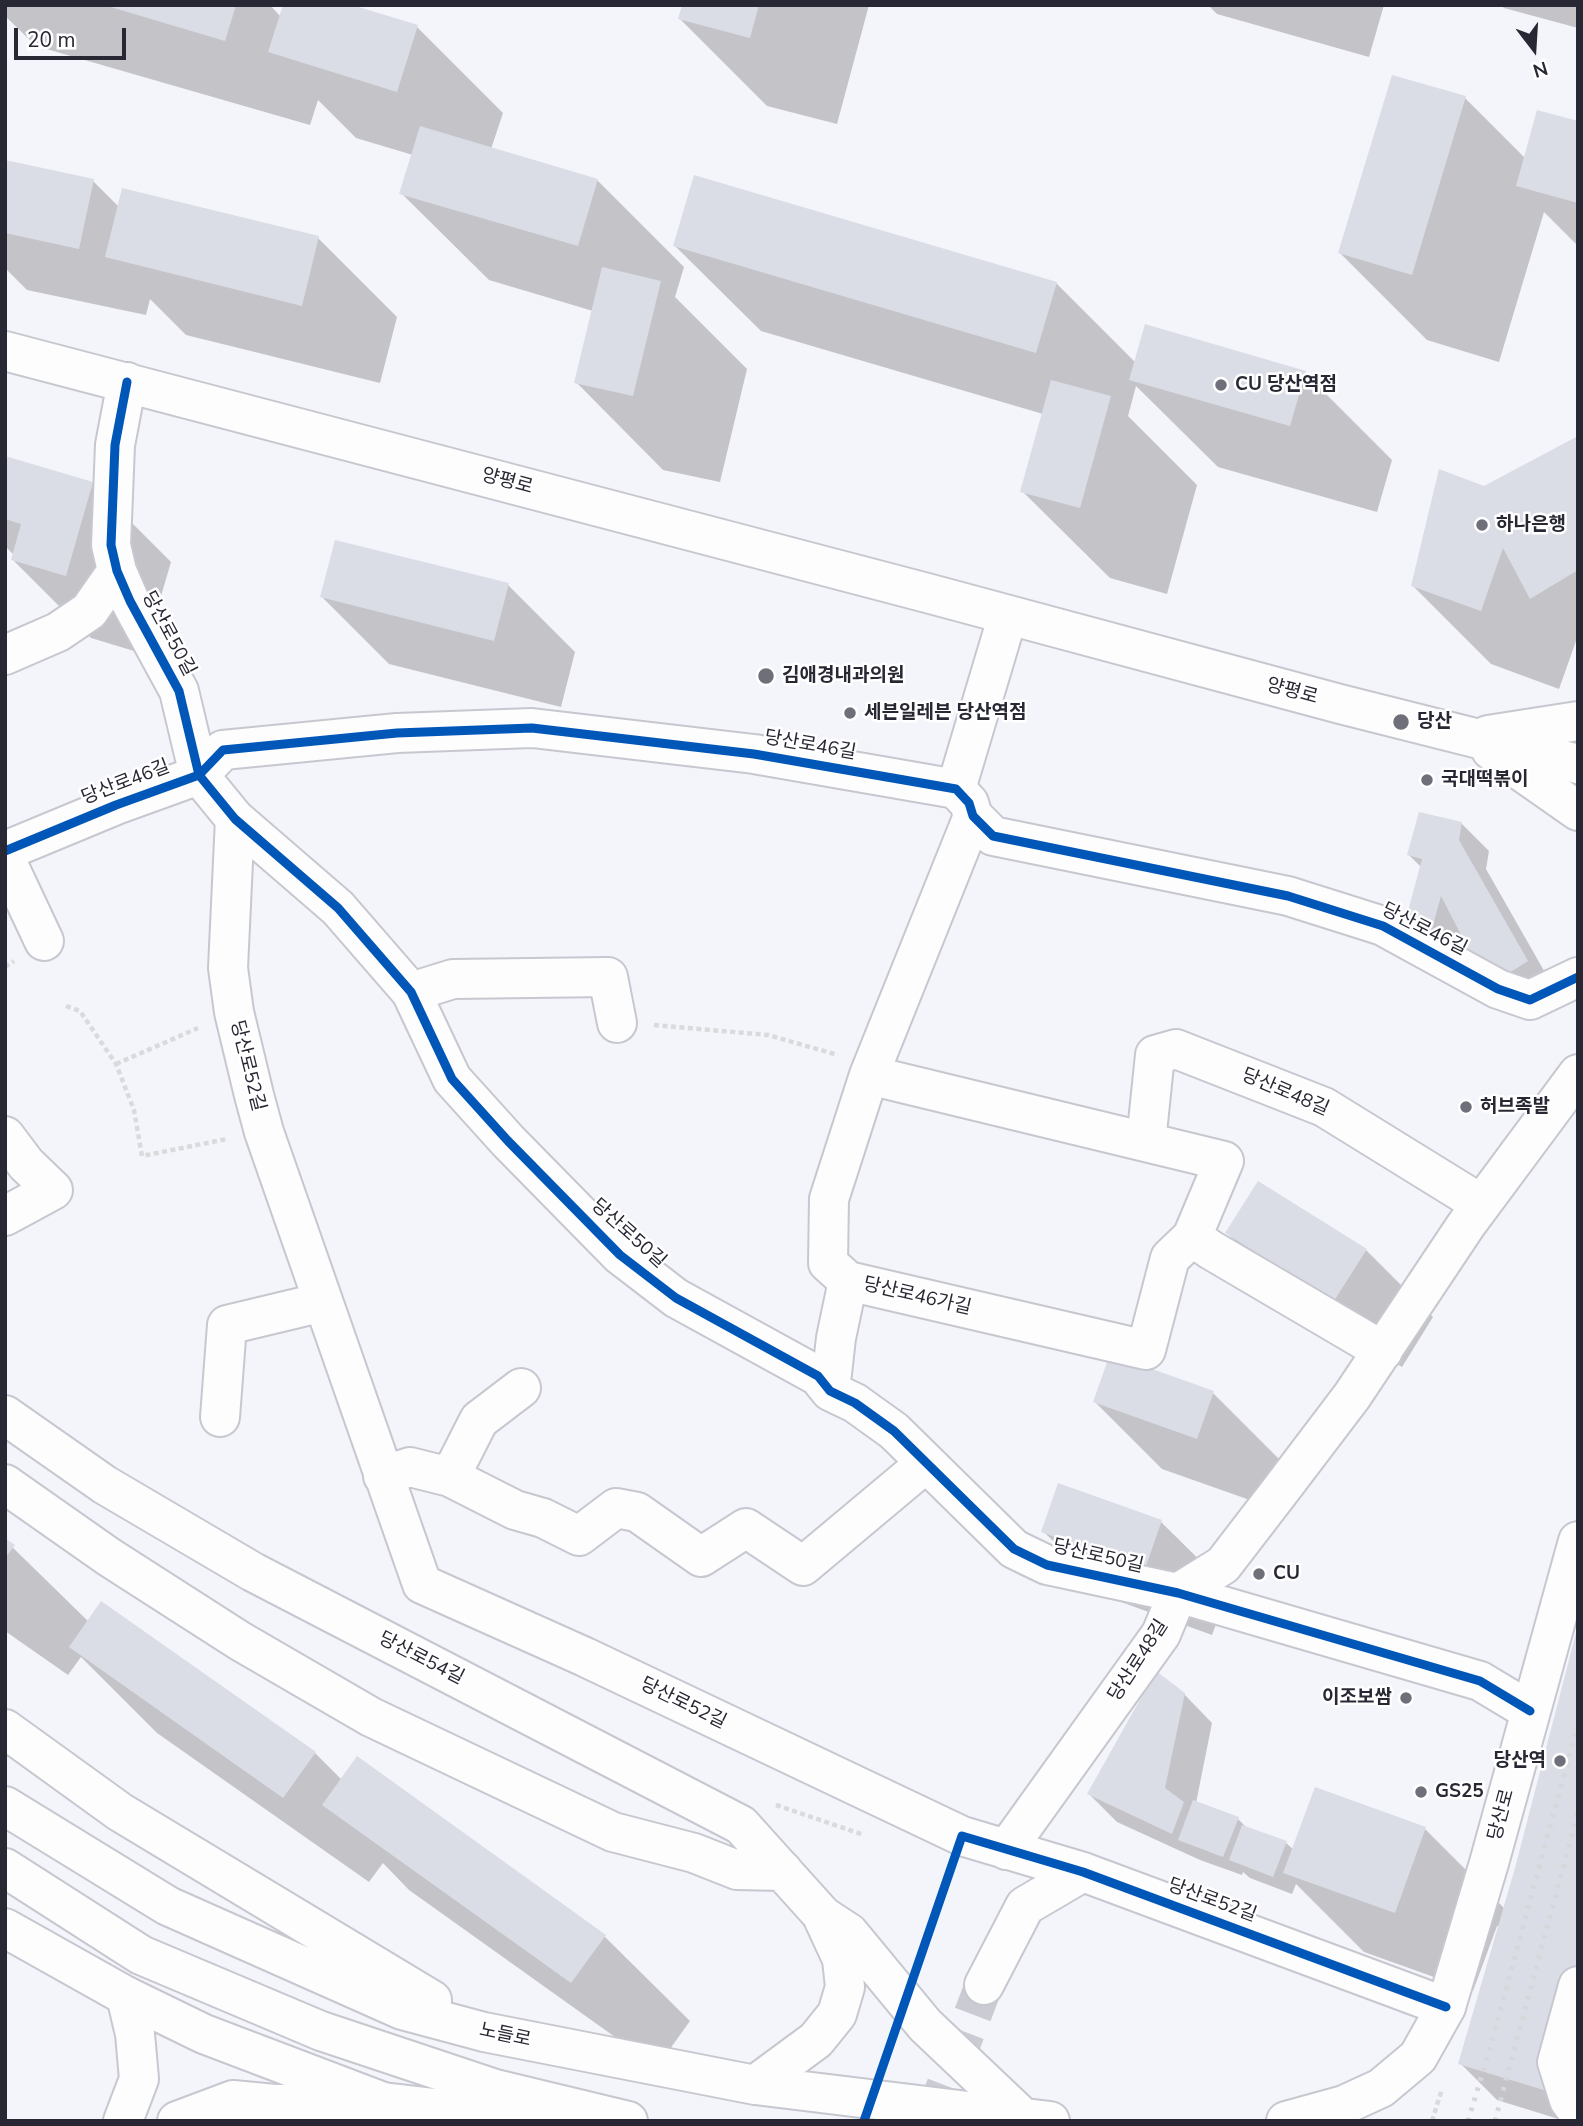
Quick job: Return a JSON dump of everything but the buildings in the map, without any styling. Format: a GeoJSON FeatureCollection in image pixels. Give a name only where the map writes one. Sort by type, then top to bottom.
{"type":"FeatureCollection","features":[{"type":"Feature","properties":{"kind":"main road","name":"양평로"},"geometry":{"type":"LineString","coordinates":[[5,351],[1340,704],[1578,764]]}},
{"type":"Feature","properties":{"kind":"main road","name":"당산로50길"},"geometry":{"type":"LineString","coordinates":[[127,382],[116,445],[111,545],[117,571],[130,601],[180,691],[199,775],[235,819],[338,908],[411,992],[452,1079],[508,1141],[620,1255],[676,1297],[818,1376],[830,1391],[855,1403],[894,1431],[1014,1549],[1047,1565],[1178,1593],[1480,1681],[1530,1711]]}},
{"type":"Feature","properties":{"kind":"main road"},"geometry":{"type":"LineString","coordinates":[[5,655],[58,632],[89,611],[117,571]]}},
{"type":"Feature","properties":{"kind":"main road"},"geometry":{"type":"LineString","coordinates":[[964,802],[1008,615]]}},
{"type":"Feature","properties":{"kind":"main road"},"geometry":{"type":"LineString","coordinates":[[1472,737],[1578,721]]}},
{"type":"Feature","properties":{"kind":"main road","name":"당산로46길"},"geometry":{"type":"LineString","coordinates":[[5,851],[116,805],[199,775],[223,750],[397,733],[532,728],[754,754],[964,802],[993,836],[1288,896],[1382,926],[1498,989],[1530,1000],[1578,977]]}},
{"type":"Feature","properties":{"kind":"main road"},"geometry":{"type":"LineString","coordinates":[[1472,737],[1578,811]]}},
{"type":"Feature","properties":{"kind":"main road","name":"당산로46가길"},"geometry":{"type":"LineString","coordinates":[[964,802],[858,1066],[829,1199],[828,1263],[848,1281],[1146,1350],[1170,1258],[1192,1237]]}},
{"type":"Feature","properties":{"kind":"main road","name":"당산로52길"},"geometry":{"type":"LineString","coordinates":[[235,819],[228,968],[234,1012],[264,1132],[422,1584],[585,1657],[962,1836],[1083,1872],[1446,2007]]}},
{"type":"Feature","properties":{"kind":"main road"},"geometry":{"type":"LineString","coordinates":[[5,858],[44,941]]}},
{"type":"Feature","properties":{"kind":"main road"},"geometry":{"type":"LineString","coordinates":[[411,992],[453,979],[608,977],[617,1023]]}},
{"type":"Feature","properties":{"kind":"main road","name":"당산로48길"},"geometry":{"type":"LineString","coordinates":[[1146,1142],[1155,1055],[1176,1049],[1324,1107],[1481,1205]]}},
{"type":"Feature","properties":{"kind":"main road"},"geometry":{"type":"LineString","coordinates":[[858,1066],[1224,1161],[1192,1237],[1211,1251],[1383,1351]]}},
{"type":"Feature","properties":{"kind":"main road"},"geometry":{"type":"LineString","coordinates":[[1178,1593],[1223,1565],[1352,1396],[1481,1205],[1578,1074]]}},
{"type":"Feature","properties":{"kind":"main road"},"geometry":{"type":"LineString","coordinates":[[5,1136],[26,1164],[53,1190],[5,1216]]}},
{"type":"Feature","properties":{"kind":"main road"},"geometry":{"type":"LineString","coordinates":[[830,1391],[835,1338],[848,1281]]}},
{"type":"Feature","properties":{"kind":"main road"},"geometry":{"type":"LineString","coordinates":[[220,1417],[227,1325],[323,1302]]}},
{"type":"Feature","properties":{"kind":"main road"},"geometry":{"type":"LineString","coordinates":[[450,1477],[479,1420],[521,1388]]}},
{"type":"Feature","properties":{"kind":"main road","name":"당산로54길"},"geometry":{"type":"LineString","coordinates":[[5,1415],[104,1485],[253,1572],[741,1825],[823,1916]]}},
{"type":"Feature","properties":{"kind":"main road"},"geometry":{"type":"LineString","coordinates":[[383,1476],[410,1467],[450,1477],[515,1510],[543,1518],[579,1536],[616,1508],[637,1512],[701,1557],[746,1528],[803,1566],[926,1463]]}},
{"type":"Feature","properties":{"kind":"main road"},"geometry":{"type":"LineString","coordinates":[[5,1484],[109,1557],[240,1642],[371,1717],[613,1832],[694,1853],[737,1870],[783,1871]]}},
{"type":"Feature","properties":{"kind":"main road","name":"당산로"},"geometry":{"type":"LineString","coordinates":[[1286,2121],[1344,2105],[1381,2088],[1418,2057],[1446,2007],[1489,1863],[1578,1541]]}},
{"type":"Feature","properties":{"kind":"main road","name":"당산로48길"},"geometry":{"type":"LineString","coordinates":[[1006,1850],[1161,1634],[1178,1593]]}},
{"type":"Feature","properties":{"kind":"main road"},"geometry":{"type":"LineString","coordinates":[[5,1729],[120,1812],[484,2032]]}},
{"type":"Feature","properties":{"kind":"main road","name":"노들로"},"geometry":{"type":"LineString","coordinates":[[5,1807],[168,1906],[402,2010],[484,2032],[755,2085],[923,2107],[1036,2118]]}},
{"type":"Feature","properties":{"kind":"main road"},"geometry":{"type":"LineString","coordinates":[[5,1868],[141,1955],[321,2031],[495,2089],[628,2121]]}},
{"type":"Feature","properties":{"kind":"main road"},"geometry":{"type":"LineString","coordinates":[[984,1985],[1025,1906],[1083,1872]]}},
{"type":"Feature","properties":{"kind":"main road"},"geometry":{"type":"LineString","coordinates":[[755,2085],[816,2040],[837,2014],[845,1987],[842,1959],[823,1916]]}},
{"type":"Feature","properties":{"kind":"main road"},"geometry":{"type":"LineString","coordinates":[[823,1916],[849,1933],[925,2025],[1036,2118]]}},
{"type":"Feature","properties":{"kind":"main road"},"geometry":{"type":"LineString","coordinates":[[5,1928],[126,1996],[204,2034],[383,2102]]}},
{"type":"Feature","properties":{"kind":"main road"},"geometry":{"type":"LineString","coordinates":[[1571,2085],[1578,1986]]}},
{"type":"Feature","properties":{"kind":"main road"},"geometry":{"type":"LineString","coordinates":[[123,2121],[139,2079],[135,2034],[126,1996]]}},
{"type":"Feature","properties":{"kind":"main road"},"geometry":{"type":"LineString","coordinates":[[177,2121],[233,2099],[275,2104],[383,2102],[540,2121]]}},
{"type":"Feature","properties":{"kind":"path"},"geometry":{"type":"LineString","coordinates":[[66,1006],[80,1011],[116,1064],[134,1110],[142,1156],[264,1132]]}},
{"type":"Feature","properties":{"kind":"path"},"geometry":{"type":"LineString","coordinates":[[116,1064],[234,1012]]}},
{"type":"Feature","properties":{"kind":"path"},"geometry":{"type":"LineString","coordinates":[[617,1023],[768,1035],[858,1066]]}},
{"type":"Feature","properties":{"kind":"tunnel"},"geometry":{"type":"LineString","coordinates":[[932,2121],[984,1985]]}},
{"type":"Feature","properties":{"kind":"railway"},"geometry":{"type":"LineString","coordinates":[[1468,2121],[1578,1724]]}},
{"type":"Feature","properties":{"kind":"railway"},"geometry":{"type":"LineString","coordinates":[[1495,2121],[1578,1812]]}},
{"type":"Feature","properties":{"kind":"cycle path"},"geometry":{"type":"LineString","coordinates":[[127,382],[115,445],[111,545],[117,571],[130,601],[179,691],[199,775],[235,819],[338,908],[411,992],[452,1079],[508,1141],[620,1255],[676,1298],[818,1376],[830,1391],[855,1403],[894,1431],[1014,1549],[1047,1565],[1178,1593],[1480,1681],[1530,1711]]}},
{"type":"Feature","properties":{"kind":"cycle path"},"geometry":{"type":"LineString","coordinates":[[5,851],[116,805],[199,775],[223,750],[397,733],[532,728],[754,754],[956,789],[969,803],[973,816],[993,836],[1288,896],[1383,926],[1498,989],[1530,1000],[1578,977]]}},
{"type":"Feature","properties":{"kind":"cycle path"},"geometry":{"type":"LineString","coordinates":[[864,2121],[962,1836],[1083,1872],[1446,2007]]}},
{"type":"Feature","properties":{"kind":"place","name":"CU 당산역점"},"geometry":{"type":"Point","coordinates":[1221,385]}},
{"type":"Feature","properties":{"kind":"place","name":"하나은행"},"geometry":{"type":"Point","coordinates":[1482,525]}},
{"type":"Feature","properties":{"kind":"place","name":"김애경내과의원"},"geometry":{"type":"Point","coordinates":[766,676]}},
{"type":"Feature","properties":{"kind":"place","name":"세븐일레븐 당산역점"},"geometry":{"type":"Point","coordinates":[850,713]}},
{"type":"Feature","properties":{"kind":"place","name":"당산"},"geometry":{"type":"Point","coordinates":[1401,722]}},
{"type":"Feature","properties":{"kind":"place","name":"국대떡볶이"},"geometry":{"type":"Point","coordinates":[1427,780]}},
{"type":"Feature","properties":{"kind":"place","name":"허브족발"},"geometry":{"type":"Point","coordinates":[1466,1107]}},
{"type":"Feature","properties":{"kind":"place","name":"CU"},"geometry":{"type":"Point","coordinates":[1259,1574]}},
{"type":"Feature","properties":{"kind":"place","name":"이조보쌈"},"geometry":{"type":"Point","coordinates":[1406,1698]}},
{"type":"Feature","properties":{"kind":"place","name":"당산역"},"geometry":{"type":"Point","coordinates":[1560,1761]}},
{"type":"Feature","properties":{"kind":"place","name":"GS25"},"geometry":{"type":"Point","coordinates":[1421,1792]}}]}
